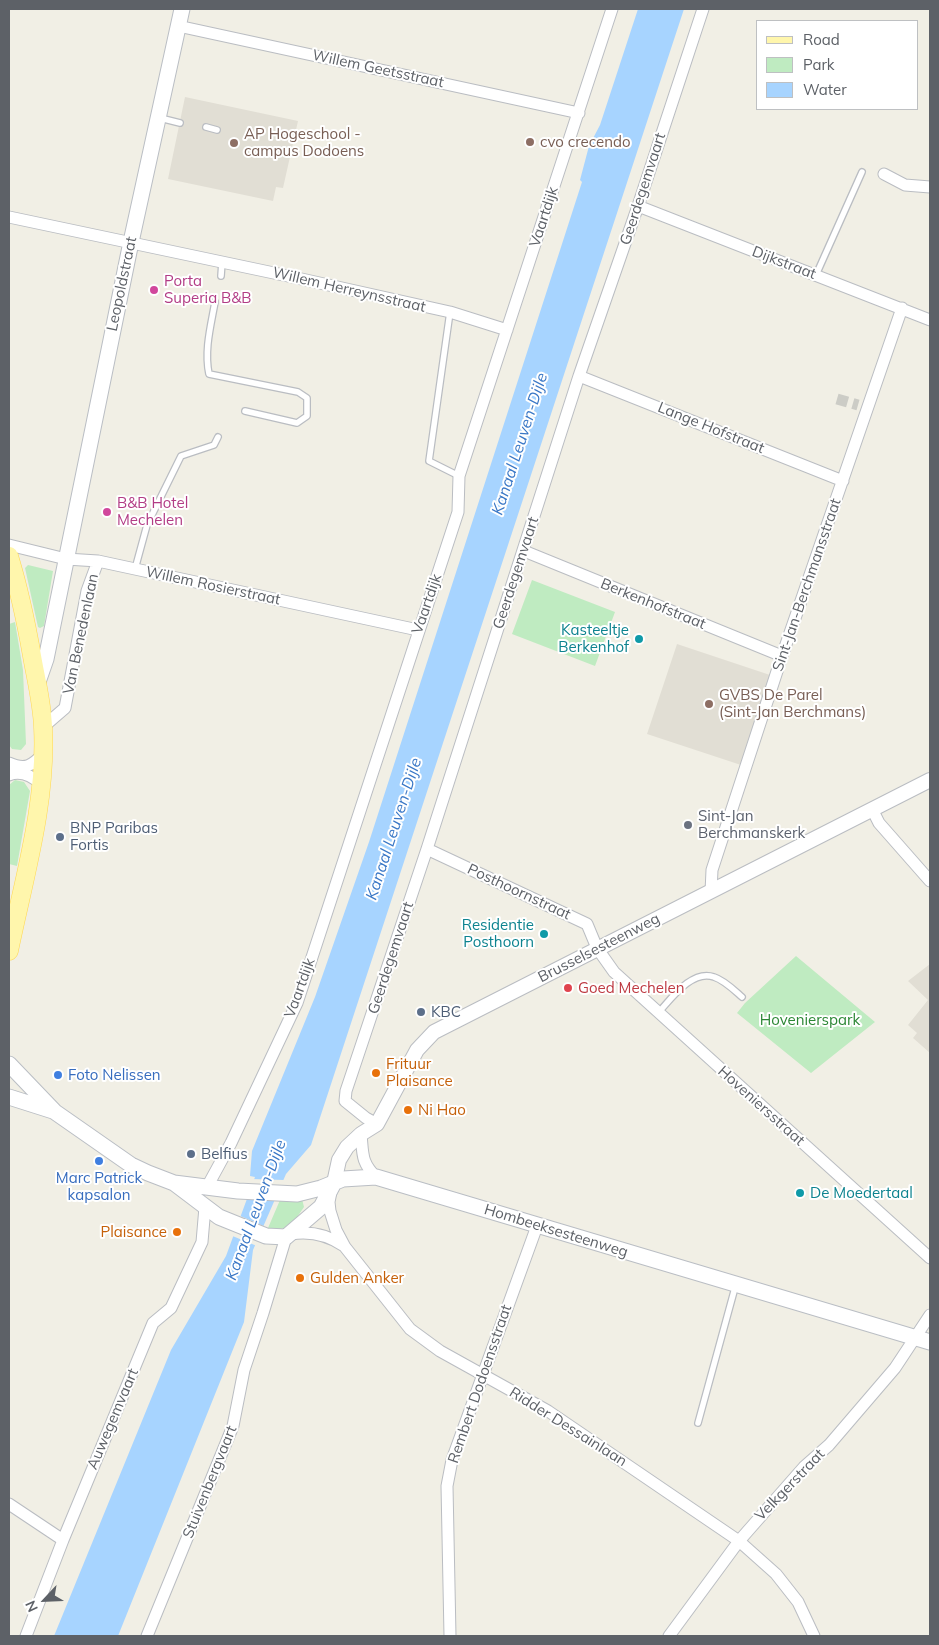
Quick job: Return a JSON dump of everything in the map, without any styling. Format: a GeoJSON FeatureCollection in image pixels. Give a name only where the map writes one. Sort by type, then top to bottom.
{"type":"FeatureCollection","features":[{"type":"Feature","properties":{"kind":"main road","name":"Leopoldstraat"},"geometry":{"type":"LineString","coordinates":[[66,559],[131,242],[182,9]]}},
{"type":"Feature","properties":{"kind":"main road","name":"Van Benedenlaan"},"geometry":{"type":"LineString","coordinates":[[9,556],[24,613],[38,682],[43,727],[41,784],[35,827],[9,951]]}},
{"type":"Feature","properties":{"kind":"main road","name":"Van Benedenlaan"},"geometry":{"type":"LineString","coordinates":[[38,682],[46,660],[66,559]]}},
{"type":"Feature","properties":{"kind":"main road"},"geometry":{"type":"LineString","coordinates":[[9,1064],[55,1112],[132,1165],[174,1183],[205,1207],[227,1220],[266,1236],[288,1235],[321,1207],[334,1183]]}},
{"type":"Feature","properties":{"kind":"main road"},"geometry":{"type":"LineString","coordinates":[[9,1098],[55,1112]]}},
{"type":"Feature","properties":{"kind":"main road","name":"Hombeeksesteenweg"},"geometry":{"type":"LineString","coordinates":[[174,1183],[238,1191],[297,1194],[349,1178],[376,1177],[930,1342]]}},
{"type":"Feature","properties":{"kind":"street","name":"Vaartdijk"},"geometry":{"type":"LineString","coordinates":[[207,1187],[231,1143],[297,1004],[458,512],[459,476],[612,9]]}},
{"type":"Feature","properties":{"kind":"street","name":"Geerdegemvaart"},"geometry":{"type":"LineString","coordinates":[[377,1124],[366,1118],[345,1101],[346,1091],[427,849],[579,376],[703,9]]}},
{"type":"Feature","properties":{"kind":"street","name":"Willem Geetsstraat"},"geometry":{"type":"LineString","coordinates":[[178,26],[579,113]]}},
{"type":"Feature","properties":{"kind":"street"},"geometry":{"type":"LineString","coordinates":[[884,174],[905,185],[930,187]]}},
{"type":"Feature","properties":{"kind":"street","name":"Dijkstraat"},"geometry":{"type":"LineString","coordinates":[[638,206],[930,320]]}},
{"type":"Feature","properties":{"kind":"street","name":"Willem Herreynsstraat"},"geometry":{"type":"LineString","coordinates":[[9,217],[450,312],[508,330]]}},
{"type":"Feature","properties":{"kind":"street","name":"Sint-Jan-Berchmansstraat"},"geometry":{"type":"LineString","coordinates":[[711,892],[712,870],[782,656],[843,481],[863,407],[902,308]]}},
{"type":"Feature","properties":{"kind":"street","name":"Lange Hofstraat"},"geometry":{"type":"LineString","coordinates":[[579,376],[843,481]]}},
{"type":"Feature","properties":{"kind":"street","name":"Willem Rosierstraat"},"geometry":{"type":"LineString","coordinates":[[9,545],[66,559],[98,561],[418,630]]}},
{"type":"Feature","properties":{"kind":"street","name":"Berkenhofstraat"},"geometry":{"type":"LineString","coordinates":[[524,551],[782,656]]}},
{"type":"Feature","properties":{"kind":"street","name":"Van Benedenlaan"},"geometry":{"type":"LineString","coordinates":[[43,727],[65,708],[87,591],[98,561]]}},
{"type":"Feature","properties":{"kind":"street"},"geometry":{"type":"LineString","coordinates":[[9,763],[23,767],[34,764],[43,754]]}},
{"type":"Feature","properties":{"kind":"street"},"geometry":{"type":"LineString","coordinates":[[9,775],[13,773],[24,774],[34,777],[41,784]]}},
{"type":"Feature","properties":{"kind":"street","name":"Brusselsesteenweg"},"geometry":{"type":"LineString","coordinates":[[334,1183],[339,1160],[347,1147],[361,1134],[377,1124],[418,1050],[434,1032],[930,780]]}},
{"type":"Feature","properties":{"kind":"street"},"geometry":{"type":"LineString","coordinates":[[872,809],[880,823],[930,881]]}},
{"type":"Feature","properties":{"kind":"street","name":"Posthoornstraat"},"geometry":{"type":"LineString","coordinates":[[427,849],[587,924],[597,948]]}},
{"type":"Feature","properties":{"kind":"street","name":"Hoveniersstraat"},"geometry":{"type":"LineString","coordinates":[[597,948],[614,972],[930,1258]]}},
{"type":"Feature","properties":{"kind":"street"},"geometry":{"type":"LineString","coordinates":[[361,1134],[366,1167],[376,1177]]}},
{"type":"Feature","properties":{"kind":"street","name":"Ridder Dessainlaan"},"geometry":{"type":"LineString","coordinates":[[334,1183],[329,1202],[336,1230],[345,1247],[410,1328],[440,1351],[548,1411],[739,1541],[776,1574],[798,1602],[814,1636]]}},
{"type":"Feature","properties":{"kind":"street","name":"Auwegemvaart"},"geometry":{"type":"LineString","coordinates":[[26,1636],[63,1540],[153,1323],[171,1308],[202,1242],[205,1207]]}},
{"type":"Feature","properties":{"kind":"street","name":"Rembert Dodoensstraat"},"geometry":{"type":"LineString","coordinates":[[450,1636],[447,1486],[452,1460],[537,1226]]}},
{"type":"Feature","properties":{"kind":"street"},"geometry":{"type":"LineString","coordinates":[[288,1235],[304,1232],[332,1238],[345,1247]]}},
{"type":"Feature","properties":{"kind":"street","name":"Stuivenbergvaart"},"geometry":{"type":"LineString","coordinates":[[147,1636],[233,1426],[244,1370],[288,1235]]}},
{"type":"Feature","properties":{"kind":"street","name":"Velkgerstraat"},"geometry":{"type":"LineString","coordinates":[[669,1636],[739,1541],[804,1467],[829,1445],[895,1368],[930,1315]]}},
{"type":"Feature","properties":{"kind":"street"},"geometry":{"type":"LineString","coordinates":[[9,1504],[63,1540]]}},
{"type":"Feature","properties":{"kind":"lane"},"geometry":{"type":"LineString","coordinates":[[158,118],[180,123]]}},
{"type":"Feature","properties":{"kind":"lane"},"geometry":{"type":"LineString","coordinates":[[206,127],[217,130]]}},
{"type":"Feature","properties":{"kind":"lane"},"geometry":{"type":"LineString","coordinates":[[816,275],[862,172]]}},
{"type":"Feature","properties":{"kind":"lane"},"geometry":{"type":"LineString","coordinates":[[221,276],[222,262]]}},
{"type":"Feature","properties":{"kind":"lane"},"geometry":{"type":"LineString","coordinates":[[215,302],[208,339],[207,365],[210,374],[298,392],[307,398],[307,416],[297,422],[244,411]]}},
{"type":"Feature","properties":{"kind":"lane"},"geometry":{"type":"LineString","coordinates":[[450,312],[429,461],[459,476]]}},
{"type":"Feature","properties":{"kind":"lane"},"geometry":{"type":"LineString","coordinates":[[134,569],[147,525],[181,456],[214,445],[218,437]]}},
{"type":"Feature","properties":{"kind":"lane"},"geometry":{"type":"LineString","coordinates":[[658,1012],[691,979],[698,976],[712,976],[720,979],[742,997]]}},
{"type":"Feature","properties":{"kind":"lane"},"geometry":{"type":"LineString","coordinates":[[698,1423],[736,1284]]}},
{"type":"Feature","properties":{"kind":"shaded area","name":"AP Hogeschool - campus Dodoens"},"geometry":{"type":"Polygon","coordinates":[[[185,97],[298,121],[283,188],[276,187],[273,201],[168,179],[185,97]]]}},
{"type":"Feature","properties":{"kind":"shaded area","name":"GVBS De Parel (Sint-Jan Berchmans)"},"geometry":{"type":"Polygon","coordinates":[[[677,644],[770,675],[741,765],[647,734],[677,644]]]}},
{"type":"Feature","properties":{"kind":"shaded area"},"geometry":{"type":"Polygon","coordinates":[[[930,964],[930,1053],[913,1038],[917,1033],[908,1025],[928,1000],[908,981],[930,964]]]}},
{"type":"Feature","properties":{"kind":"green space"},"geometry":{"type":"Polygon","coordinates":[[[28,565],[53,571],[44,626],[40,628],[38,627],[25,568],[28,565]]]}},
{"type":"Feature","properties":{"kind":"green space"},"geometry":{"type":"Polygon","coordinates":[[[532,580],[615,612],[595,666],[512,634],[532,580]]]}},
{"type":"Feature","properties":{"kind":"green space"},"geometry":{"type":"Polygon","coordinates":[[[15,622],[23,670],[26,744],[21,750],[12,749],[9,745],[9,624],[15,622]]]}},
{"type":"Feature","properties":{"kind":"green space"},"geometry":{"type":"Polygon","coordinates":[[[15,780],[24,782],[30,791],[17,866],[9,864],[9,785],[15,780]]]}},
{"type":"Feature","properties":{"kind":"green space","name":"Hovenierspark"},"geometry":{"type":"Polygon","coordinates":[[[796,956],[875,1022],[811,1073],[737,1013],[745,1003],[796,956]]]}},
{"type":"Feature","properties":{"kind":"green space"},"geometry":{"type":"Polygon","coordinates":[[[302,1199],[304,1207],[291,1226],[280,1229],[268,1228],[280,1200],[302,1199]]]}},
{"type":"Feature","properties":{"kind":"water","name":"Kanaal Leuven-Dijle"},"geometry":{"type":"Polygon","coordinates":[[[638,9],[684,9],[311,1145],[286,1174],[253,1250],[244,1322],[118,1636],[54,1636],[171,1350],[226,1256],[255,1177],[250,1176],[252,1151],[315,997],[369,842],[582,182],[580,180],[589,146],[600,125],[638,9]]]}},
{"type":"Feature","properties":{"kind":"pier"},"geometry":{"type":"Polygon","coordinates":[[[252,1179],[284,1180],[284,1185],[278,1199],[244,1198],[252,1179]]]}},
{"type":"Feature","properties":{"kind":"pier"},"geometry":{"type":"Polygon","coordinates":[[[238,1215],[266,1227],[257,1246],[230,1235],[238,1215]]]}},
{"type":"Feature","properties":{"kind":"tunnel"},"geometry":{"type":"LineString","coordinates":[[837,399],[858,405]]}},
{"type":"Feature","properties":{"kind":"place","name":"cvo crecendo"},"geometry":{"type":"Point","coordinates":[530,142]}},
{"type":"Feature","properties":{"kind":"place","name":"AP Hogeschool - campus Dodoens"},"geometry":{"type":"Point","coordinates":[234,143]}},
{"type":"Feature","properties":{"kind":"place","name":"Porta Superia B&B"},"geometry":{"type":"Point","coordinates":[154,290]}},
{"type":"Feature","properties":{"kind":"place","name":"B&B Hotel Mechelen"},"geometry":{"type":"Point","coordinates":[107,512]}},
{"type":"Feature","properties":{"kind":"place","name":"Kasteeltje Berkenhof"},"geometry":{"type":"Point","coordinates":[639,639]}},
{"type":"Feature","properties":{"kind":"place","name":"GVBS De Parel (Sint-Jan Berchmans)"},"geometry":{"type":"Point","coordinates":[709,704]}},
{"type":"Feature","properties":{"kind":"place","name":"Sint-Jan Berchmanskerk"},"geometry":{"type":"Point","coordinates":[688,825]}},
{"type":"Feature","properties":{"kind":"place","name":"BNP Paribas Fortis"},"geometry":{"type":"Point","coordinates":[60,837]}},
{"type":"Feature","properties":{"kind":"place","name":"Residentie Posthoorn"},"geometry":{"type":"Point","coordinates":[544,934]}},
{"type":"Feature","properties":{"kind":"place","name":"Goed Mechelen"},"geometry":{"type":"Point","coordinates":[568,988]}},
{"type":"Feature","properties":{"kind":"place","name":"KBC"},"geometry":{"type":"Point","coordinates":[421,1012]}},
{"type":"Feature","properties":{"kind":"place","name":"Frituur Plaisance"},"geometry":{"type":"Point","coordinates":[376,1073]}},
{"type":"Feature","properties":{"kind":"place","name":"Foto Nelissen"},"geometry":{"type":"Point","coordinates":[58,1075]}},
{"type":"Feature","properties":{"kind":"place","name":"Ni Hao"},"geometry":{"type":"Point","coordinates":[408,1110]}},
{"type":"Feature","properties":{"kind":"place","name":"Belfius"},"geometry":{"type":"Point","coordinates":[191,1154]}},
{"type":"Feature","properties":{"kind":"place","name":"Marc Patrick kapsalon"},"geometry":{"type":"Point","coordinates":[99,1161]}},
{"type":"Feature","properties":{"kind":"place","name":"De Moedertaal"},"geometry":{"type":"Point","coordinates":[800,1193]}},
{"type":"Feature","properties":{"kind":"place","name":"Plaisance"},"geometry":{"type":"Point","coordinates":[177,1232]}},
{"type":"Feature","properties":{"kind":"place","name":"Gulden Anker"},"geometry":{"type":"Point","coordinates":[300,1278]}}]}
